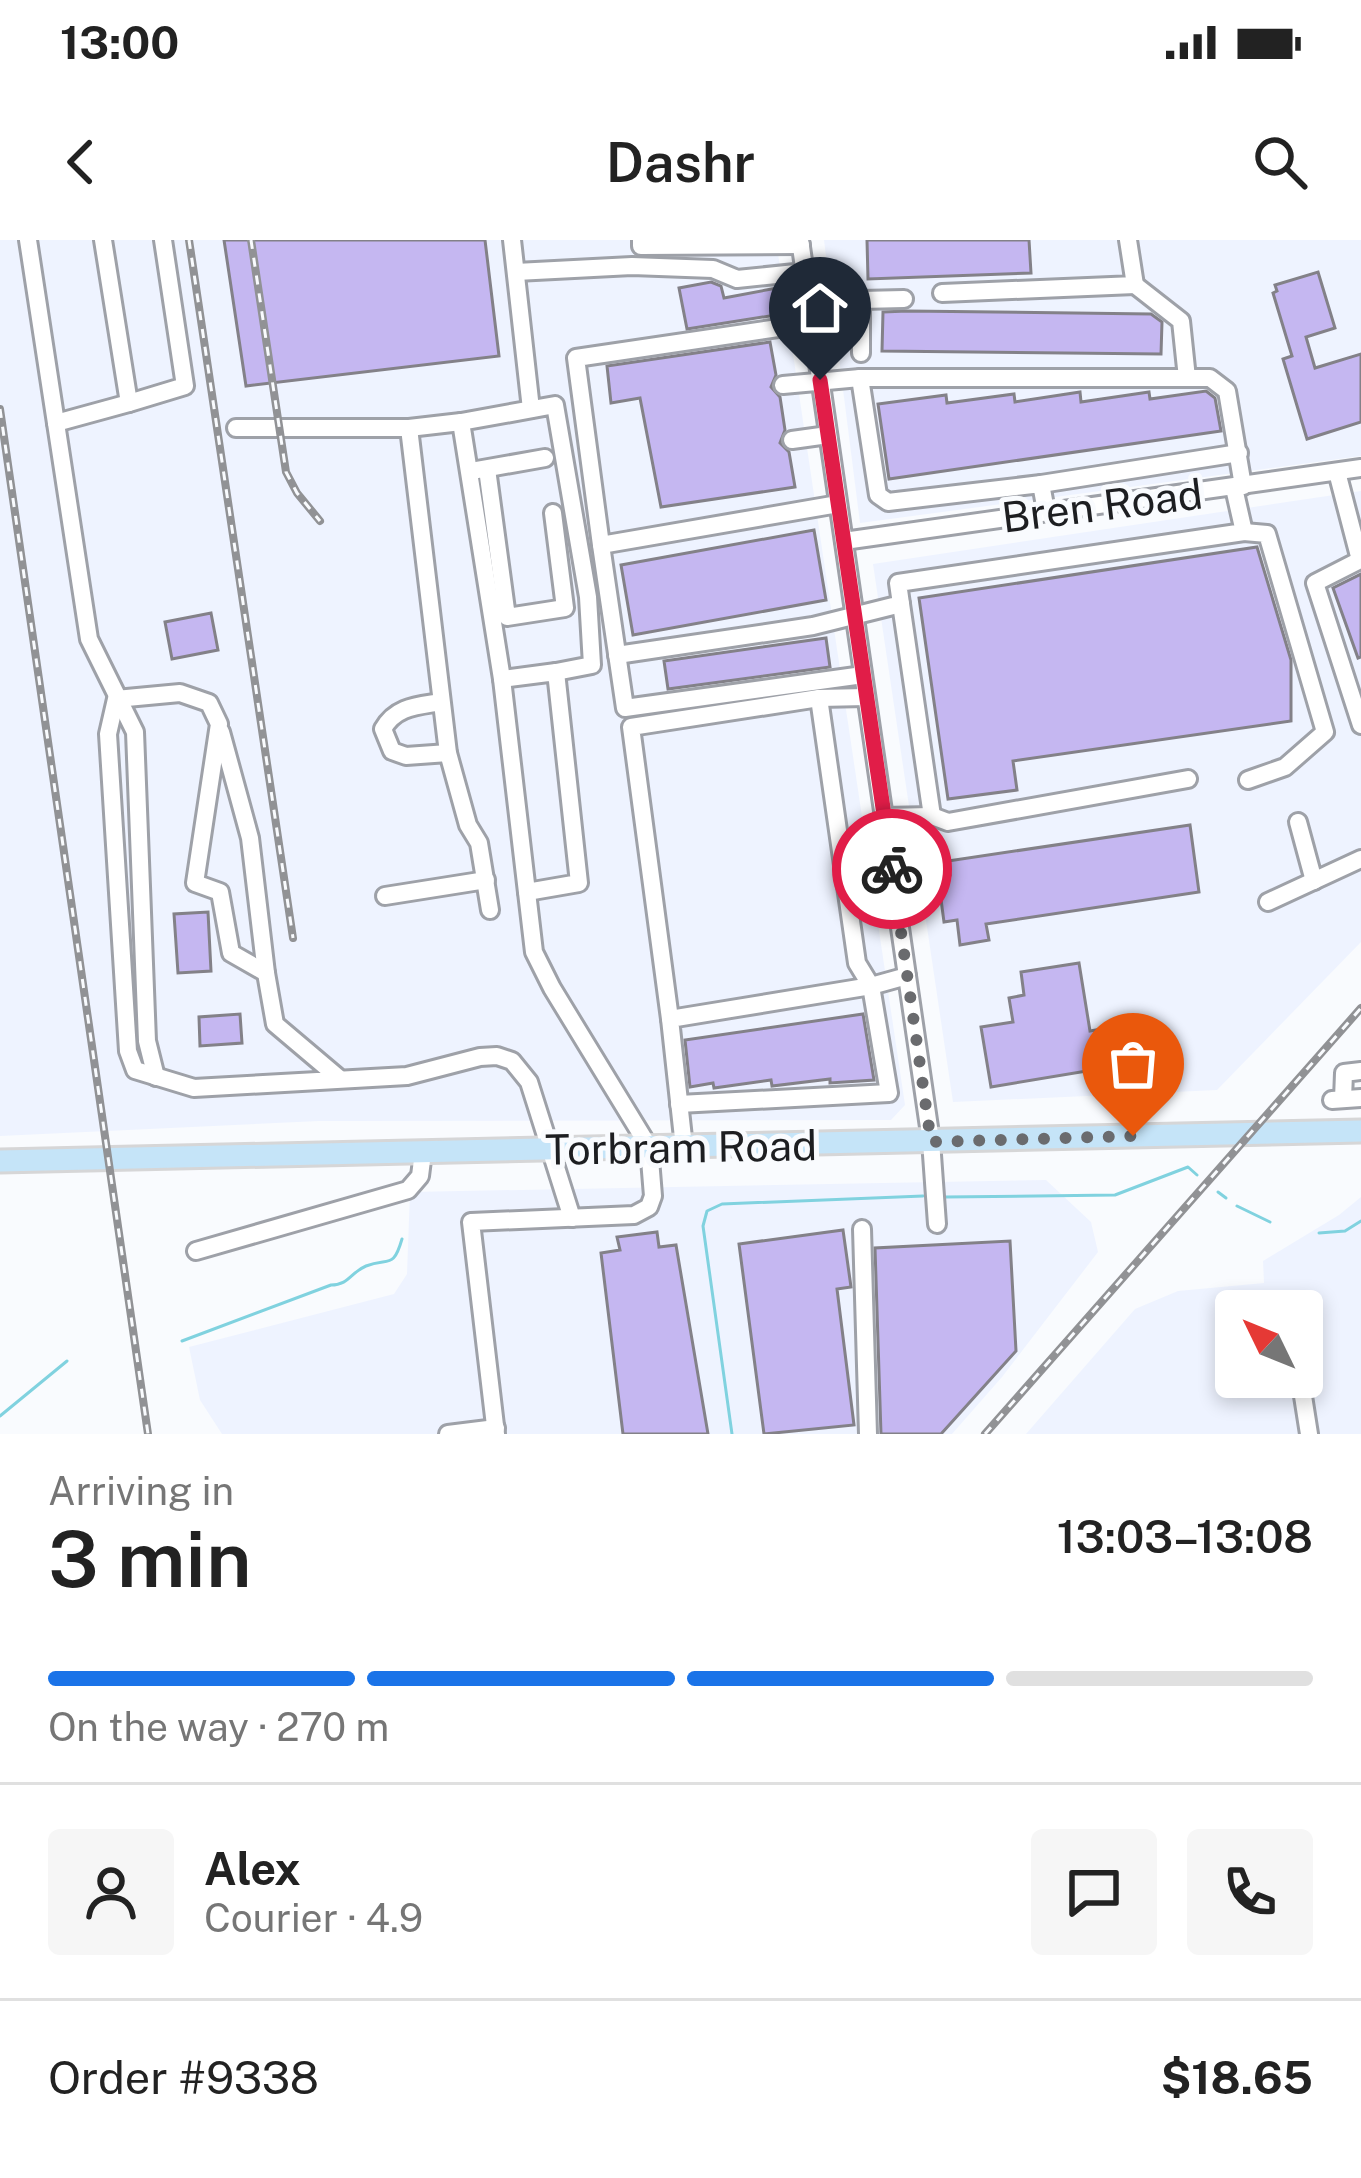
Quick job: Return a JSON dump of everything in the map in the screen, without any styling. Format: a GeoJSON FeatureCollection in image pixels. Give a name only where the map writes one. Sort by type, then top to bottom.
{"type":"FeatureCollection","features":[{"type":"Feature","properties":{"kind":"main road","name":"Torbram Road"},"geometry":{"type":"LineString","coordinates":[[0,1161],[1361,1131]]}},
{"type":"Feature","properties":{"kind":"street"},"geometry":{"type":"LineString","coordinates":[[28,240],[88,639],[135,732],[146,1041],[156,1077]]}},
{"type":"Feature","properties":{"kind":"street"},"geometry":{"type":"LineString","coordinates":[[103,240],[129,403]]}},
{"type":"Feature","properties":{"kind":"street"},"geometry":{"type":"LineString","coordinates":[[56,423],[185,386],[164,240]]}},
{"type":"Feature","properties":{"kind":"street"},"geometry":{"type":"LineString","coordinates":[[512,240],[531,410]]}},
{"type":"Feature","properties":{"kind":"street"},"geometry":{"type":"LineString","coordinates":[[641,240],[641,246],[801,242],[931,1142],[937,1224]]}},
{"type":"Feature","properties":{"kind":"street"},"geometry":{"type":"LineString","coordinates":[[1128,240],[1136,285],[1180,321],[1187,378]]}},
{"type":"Feature","properties":{"kind":"street"},"geometry":{"type":"LineString","coordinates":[[516,272],[632,266],[713,269],[737,279],[805,272]]}},
{"type":"Feature","properties":{"kind":"street"},"geometry":{"type":"LineString","coordinates":[[942,293],[1136,285]]}},
{"type":"Feature","properties":{"kind":"street"},"geometry":{"type":"LineString","coordinates":[[808,299],[904,299]]}},
{"type":"Feature","properties":{"kind":"street"},"geometry":{"type":"LineString","coordinates":[[861,299],[861,353]]}},
{"type":"Feature","properties":{"kind":"street"},"geometry":{"type":"LineString","coordinates":[[812,323],[576,358],[617,656],[625,708],[863,675]]}},
{"type":"Feature","properties":{"kind":"street"},"geometry":{"type":"LineString","coordinates":[[860,378],[878,495],[888,502],[1239,453]]}},
{"type":"Feature","properties":{"kind":"street"},"geometry":{"type":"LineString","coordinates":[[783,385],[860,378],[1210,378],[1227,391],[1239,453],[1244,532]]}},
{"type":"Feature","properties":{"kind":"street"},"geometry":{"type":"LineString","coordinates":[[236,428],[410,428],[555,405],[581,554],[592,665],[502,679]]}},
{"type":"Feature","properties":{"kind":"street"},"geometry":{"type":"LineString","coordinates":[[461,422],[478,470],[507,616],[566,608],[553,513]]}},
{"type":"Feature","properties":{"kind":"street"},"geometry":{"type":"LineString","coordinates":[[410,428],[448,753],[468,825],[478,843],[490,910]]}},
{"type":"Feature","properties":{"kind":"street"},"geometry":{"type":"LineString","coordinates":[[792,440],[828,435]]}},
{"type":"Feature","properties":{"kind":"street"},"geometry":{"type":"LineString","coordinates":[[478,470],[545,458]]}},
{"type":"Feature","properties":{"kind":"street","name":"Bren Road"},"geometry":{"type":"LineString","coordinates":[[844,541],[1361,468]]}},
{"type":"Feature","properties":{"kind":"street"},"geometry":{"type":"LineString","coordinates":[[448,1434],[496,1431],[471,1222],[643,1212],[653,1196],[649,1148],[534,952],[478,470]]}},
{"type":"Feature","properties":{"kind":"street"},"geometry":{"type":"LineString","coordinates":[[1337,472],[1355,515],[1360,560],[1315,583],[1361,725]]}},
{"type":"Feature","properties":{"kind":"street"},"geometry":{"type":"LineString","coordinates":[[1041,484],[1046,511]]}},
{"type":"Feature","properties":{"kind":"street"},"geometry":{"type":"LineString","coordinates":[[601,544],[838,503]]}},
{"type":"Feature","properties":{"kind":"street"},"geometry":{"type":"LineString","coordinates":[[932,816],[898,583],[1244,532],[1267,534],[1325,732],[1285,766],[1248,780]]}},
{"type":"Feature","properties":{"kind":"street"},"geometry":{"type":"LineString","coordinates":[[617,656],[813,626],[901,604]]}},
{"type":"Feature","properties":{"kind":"street"},"geometry":{"type":"LineString","coordinates":[[527,892],[579,883],[556,672]]}},
{"type":"Feature","properties":{"kind":"street"},"geometry":{"type":"LineString","coordinates":[[116,699],[180,693],[208,703],[219,724],[250,838],[275,1024],[340,1079]]}},
{"type":"Feature","properties":{"kind":"street"},"geometry":{"type":"LineString","coordinates":[[684,1147],[632,727],[819,698],[866,697]]}},
{"type":"Feature","properties":{"kind":"street"},"geometry":{"type":"LineString","coordinates":[[679,1104],[889,1093],[871,986],[857,963],[819,698]]}},
{"type":"Feature","properties":{"kind":"street"},"geometry":{"type":"LineString","coordinates":[[116,699],[108,734],[128,1051],[135,1070],[194,1088],[407,1076],[480,1057],[512,1061],[529,1082],[572,1219]]}},
{"type":"Feature","properties":{"kind":"street"},"geometry":{"type":"LineString","coordinates":[[441,702],[407,708],[390,716],[383,729],[392,751],[406,757],[448,753]]}},
{"type":"Feature","properties":{"kind":"street"},"geometry":{"type":"LineString","coordinates":[[219,724],[195,883],[220,892],[232,952],[266,973]]}},
{"type":"Feature","properties":{"kind":"street"},"geometry":{"type":"LineString","coordinates":[[884,817],[932,816],[948,822],[1187,778]]}},
{"type":"Feature","properties":{"kind":"street"},"geometry":{"type":"LineString","coordinates":[[1298,822],[1314,880]]}},
{"type":"Feature","properties":{"kind":"street"},"geometry":{"type":"LineString","coordinates":[[1268,902],[1361,859]]}},
{"type":"Feature","properties":{"kind":"street"},"geometry":{"type":"LineString","coordinates":[[385,896],[486,880]]}},
{"type":"Feature","properties":{"kind":"street"},"geometry":{"type":"LineString","coordinates":[[670,1019],[907,976]]}},
{"type":"Feature","properties":{"kind":"street"},"geometry":{"type":"LineString","coordinates":[[1345,1099],[1344,1073],[1361,1071]]}},
{"type":"Feature","properties":{"kind":"street"},"geometry":{"type":"LineString","coordinates":[[196,1251],[408,1190],[420,1176],[423,1152]]}},
{"type":"Feature","properties":{"kind":"street"},"geometry":{"type":"LineString","coordinates":[[862,1228],[868,1434]]}},
{"type":"Feature","properties":{"kind":"street"},"geometry":{"type":"LineString","coordinates":[[1303,1398],[1309,1434]]}},
{"type":"Feature","properties":{"kind":"shaded area"},"geometry":{"type":"Polygon","coordinates":[[[0,240],[776,240],[905,1105],[891,1120],[319,1121],[0,1136],[0,240]]]}},
{"type":"Feature","properties":{"kind":"shaded area"},"geometry":{"type":"Polygon","coordinates":[[[824,240],[1361,240],[1361,456],[860,523],[824,240]]]}},
{"type":"Feature","properties":{"kind":"shaded area"},"geometry":{"type":"Polygon","coordinates":[[[1361,491],[1361,942],[1217,1090],[953,1102],[873,564],[1361,491]]]}},
{"type":"Feature","properties":{"kind":"shaded area"},"geometry":{"type":"Polygon","coordinates":[[[1046,1180],[1091,1222],[1098,1252],[952,1434],[222,1434],[200,1400],[189,1347],[394,1294],[407,1274],[410,1192],[1046,1180]]]}},
{"type":"Feature","properties":{"kind":"shaded area"},"geometry":{"type":"Polygon","coordinates":[[[1361,1197],[1361,1434],[1026,1434],[1135,1309],[1178,1291],[1264,1283],[1263,1261],[1361,1197]]]}},
{"type":"Feature","properties":{"kind":"building"},"geometry":{"type":"Polygon","coordinates":[[[224,240],[485,240],[499,356],[246,386],[224,240]]]}},
{"type":"Feature","properties":{"kind":"building"},"geometry":{"type":"Polygon","coordinates":[[[867,240],[1029,240],[1031,273],[868,279],[867,240]]]}},
{"type":"Feature","properties":{"kind":"building"},"geometry":{"type":"Polygon","coordinates":[[[1318,272],[1335,328],[1306,337],[1315,368],[1361,354],[1361,422],[1307,439],[1283,359],[1292,356],[1273,293],[1275,285],[1318,272]]]}},
{"type":"Feature","properties":{"kind":"building"},"geometry":{"type":"Polygon","coordinates":[[[711,282],[721,286],[724,298],[777,288],[782,314],[687,329],[679,288],[711,282]]]}},
{"type":"Feature","properties":{"kind":"building"},"geometry":{"type":"Polygon","coordinates":[[[883,312],[1151,314],[1162,322],[1161,354],[882,351],[883,312]]]}},
{"type":"Feature","properties":{"kind":"building"},"geometry":{"type":"Polygon","coordinates":[[[770,342],[776,375],[771,387],[780,397],[785,430],[780,443],[789,452],[795,487],[661,507],[640,398],[611,403],[607,366],[770,342]]]}},
{"type":"Feature","properties":{"kind":"building"},"geometry":{"type":"Polygon","coordinates":[[[1206,391],[1215,398],[1221,431],[889,479],[878,404],[946,395],[947,403],[1014,394],[1015,402],[1080,392],[1081,402],[1149,392],[1150,399],[1206,391]]]}},
{"type":"Feature","properties":{"kind":"building"},"geometry":{"type":"Polygon","coordinates":[[[814,530],[826,600],[633,635],[621,565],[814,530]]]}},
{"type":"Feature","properties":{"kind":"building"},"geometry":{"type":"Polygon","coordinates":[[[1257,547],[1291,660],[1291,721],[1013,761],[1017,790],[948,799],[919,598],[1257,547]]]}},
{"type":"Feature","properties":{"kind":"building"},"geometry":{"type":"Polygon","coordinates":[[[1361,574],[1361,657],[1358,658],[1333,588],[1361,574]]]}},
{"type":"Feature","properties":{"kind":"building"},"geometry":{"type":"Polygon","coordinates":[[[211,613],[218,650],[172,659],[165,622],[211,613]]]}},
{"type":"Feature","properties":{"kind":"building"},"geometry":{"type":"Polygon","coordinates":[[[826,638],[830,667],[668,689],[664,661],[826,638]]]}},
{"type":"Feature","properties":{"kind":"building"},"geometry":{"type":"Polygon","coordinates":[[[1190,825],[1199,892],[986,924],[989,940],[960,945],[957,920],[944,922],[938,877],[950,875],[948,861],[1190,825]]]}},
{"type":"Feature","properties":{"kind":"building"},"geometry":{"type":"Polygon","coordinates":[[[208,912],[211,971],[178,973],[174,914],[208,912]]]}},
{"type":"Feature","properties":{"kind":"building"},"geometry":{"type":"Polygon","coordinates":[[[1079,963],[1090,1031],[1153,1020],[1159,1059],[991,1087],[981,1027],[1013,1022],[1009,998],[1024,995],[1021,972],[1079,963]]]}},
{"type":"Feature","properties":{"kind":"building"},"geometry":{"type":"Polygon","coordinates":[[[240,1014],[242,1043],[200,1046],[199,1017],[240,1014]]]}},
{"type":"Feature","properties":{"kind":"building"},"geometry":{"type":"Polygon","coordinates":[[[863,1014],[874,1080],[772,1086],[771,1080],[690,1087],[685,1040],[863,1014]]]}},
{"type":"Feature","properties":{"kind":"building"},"geometry":{"type":"Polygon","coordinates":[[[843,1230],[851,1287],[837,1289],[854,1425],[764,1434],[739,1244],[843,1230]]]}},
{"type":"Feature","properties":{"kind":"building"},"geometry":{"type":"Polygon","coordinates":[[[657,1232],[659,1247],[676,1245],[708,1434],[623,1434],[601,1253],[620,1250],[617,1237],[657,1232]]]}},
{"type":"Feature","properties":{"kind":"building"},"geometry":{"type":"Polygon","coordinates":[[[1010,1241],[1016,1351],[941,1434],[881,1434],[875,1248],[1010,1241]]]}},
{"type":"Feature","properties":{"kind":"waterway"},"geometry":{"type":"LineString","coordinates":[[945,1197],[1115,1195],[1188,1167],[1197,1175]]}},
{"type":"Feature","properties":{"kind":"waterway"},"geometry":{"type":"LineString","coordinates":[[1218,1192],[1226,1198]]}},
{"type":"Feature","properties":{"kind":"waterway"},"geometry":{"type":"LineString","coordinates":[[732,1434],[703,1226],[707,1211],[722,1204],[923,1196]]}},
{"type":"Feature","properties":{"kind":"waterway"},"geometry":{"type":"LineString","coordinates":[[1237,1206],[1270,1222]]}},
{"type":"Feature","properties":{"kind":"waterway"},"geometry":{"type":"LineString","coordinates":[[1319,1233],[1345,1231],[1361,1221]]}},
{"type":"Feature","properties":{"kind":"waterway"},"geometry":{"type":"LineString","coordinates":[[182,1341],[342,1283],[366,1266],[393,1259],[402,1239]]}},
{"type":"Feature","properties":{"kind":"waterway"},"geometry":{"type":"LineString","coordinates":[[0,1416],[67,1361]]}},
{"type":"Feature","properties":{"kind":"railway"},"geometry":{"type":"LineString","coordinates":[[189,240],[293,938]]}},
{"type":"Feature","properties":{"kind":"railway"},"geometry":{"type":"LineString","coordinates":[[251,240],[286,472],[320,521]]}},
{"type":"Feature","properties":{"kind":"railway"},"geometry":{"type":"LineString","coordinates":[[0,409],[148,1434]]}},
{"type":"Feature","properties":{"kind":"railway"},"geometry":{"type":"LineString","coordinates":[[985,1434],[1361,1008]]}},
{"type":"Feature","properties":{"kind":"way so far"},"geometry":{"type":"LineString","coordinates":[[892,869],[931,1142],[1133,1136]]}},
{"type":"Feature","properties":{"kind":"route"},"geometry":{"type":"LineString","coordinates":[[820,380],[892,869]]}}]}
